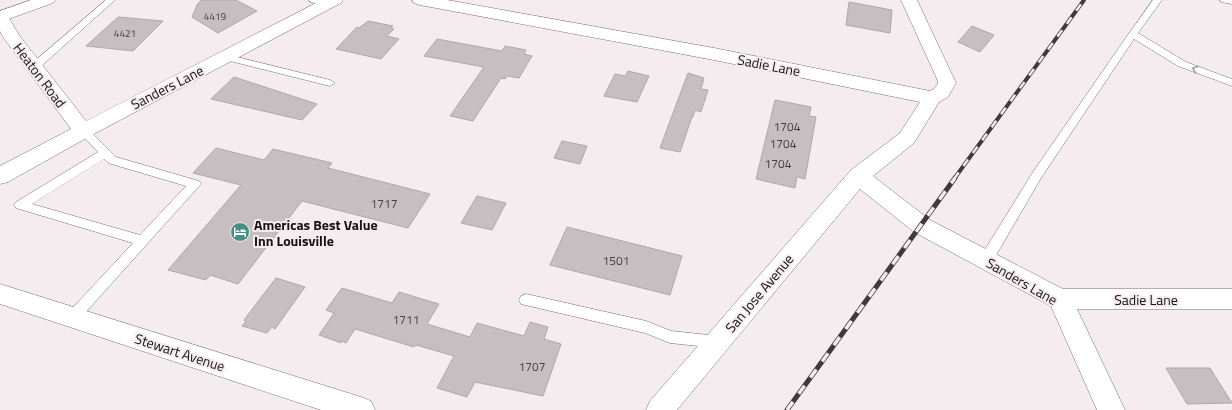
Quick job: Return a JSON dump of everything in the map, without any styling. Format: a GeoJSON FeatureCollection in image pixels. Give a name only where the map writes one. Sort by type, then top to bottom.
{"type":"FeatureCollection","features":[{"type":"Feature","properties":{"kind":"street"},"geometry":{"type":"LineString","coordinates":[[0,17],[47,0]]}},
{"type":"Feature","properties":{"kind":"street","name":"Sadie Lane"},"geometry":{"type":"LineString","coordinates":[[420,0],[714,54],[932,98]]}},
{"type":"Feature","properties":{"kind":"street"},"geometry":{"type":"LineString","coordinates":[[858,176],[907,138],[932,98],[941,93],[947,83],[909,0]]}},
{"type":"Feature","properties":{"kind":"street","name":"Sanders Lane"},"geometry":{"type":"LineString","coordinates":[[0,176],[326,1]]}},
{"type":"Feature","properties":{"kind":"street","name":"Heaton Road"},"geometry":{"type":"LineString","coordinates":[[0,17],[12,37],[82,131]]}},
{"type":"Feature","properties":{"kind":"street","name":"Sanders Lane"},"geometry":{"type":"LineString","coordinates":[[858,176],[922,226],[1060,299],[1111,410]]}},
{"type":"Feature","properties":{"kind":"street","name":"San Jose Avenue"},"geometry":{"type":"LineString","coordinates":[[660,410],[858,176]]}},
{"type":"Feature","properties":{"kind":"street","name":"Stewart Avenue"},"geometry":{"type":"LineString","coordinates":[[0,294],[361,410]]}},
{"type":"Feature","properties":{"kind":"street","name":"Sadie Lane"},"geometry":{"type":"LineString","coordinates":[[1060,299],[1232,299]]}},
{"type":"Feature","properties":{"kind":"lane"},"geometry":{"type":"LineString","coordinates":[[34,67],[111,0]]}},
{"type":"Feature","properties":{"kind":"lane"},"geometry":{"type":"LineString","coordinates":[[986,260],[1037,176],[1133,34],[1158,0]]}},
{"type":"Feature","properties":{"kind":"lane"},"geometry":{"type":"LineString","coordinates":[[1224,0],[1232,1]]}},
{"type":"Feature","properties":{"kind":"lane"},"geometry":{"type":"LineString","coordinates":[[1133,34],[1182,64],[1232,83]]}},
{"type":"Feature","properties":{"kind":"lane"},"geometry":{"type":"LineString","coordinates":[[224,57],[330,83]]}},
{"type":"Feature","properties":{"kind":"lane"},"geometry":{"type":"LineString","coordinates":[[72,318],[195,184],[112,160],[82,131]]}},
{"type":"Feature","properties":{"kind":"lane"},"geometry":{"type":"LineString","coordinates":[[105,153],[20,204],[143,241]]}},
{"type":"Feature","properties":{"kind":"lane"},"geometry":{"type":"LineString","coordinates":[[526,300],[646,327],[670,337],[718,342]]}},
{"type":"Feature","properties":{"kind":"building"},"geometry":{"type":"Polygon","coordinates":[[[201,0],[236,0],[257,11],[218,33],[192,17],[201,0]]]}},
{"type":"Feature","properties":{"kind":"building"},"geometry":{"type":"Polygon","coordinates":[[[849,2],[892,10],[890,33],[846,25],[849,2]]]}},
{"type":"Feature","properties":{"kind":"building"},"geometry":{"type":"Polygon","coordinates":[[[118,17],[163,21],[133,51],[86,46],[118,17]]]}},
{"type":"Feature","properties":{"kind":"building"},"geometry":{"type":"Polygon","coordinates":[[[368,21],[393,26],[391,28],[394,29],[387,36],[399,39],[381,59],[336,49],[357,27],[359,28],[368,21]]]}},
{"type":"Feature","properties":{"kind":"building"},"geometry":{"type":"Polygon","coordinates":[[[972,26],[994,35],[980,52],[958,42],[972,26]]]}},
{"type":"Feature","properties":{"kind":"building"},"geometry":{"type":"Polygon","coordinates":[[[437,39],[502,51],[505,46],[526,50],[524,54],[532,56],[519,78],[507,76],[505,79],[501,78],[473,121],[450,116],[484,67],[424,56],[437,39]]]}},
{"type":"Feature","properties":{"kind":"building"},"geometry":{"type":"Polygon","coordinates":[[[628,71],[649,76],[637,102],[604,96],[615,74],[625,76],[628,71]]]}},
{"type":"Feature","properties":{"kind":"building"},"geometry":{"type":"Polygon","coordinates":[[[688,73],[704,78],[701,89],[708,90],[701,112],[695,110],[680,152],[660,148],[688,73]]]}},
{"type":"Feature","properties":{"kind":"building"},"geometry":{"type":"Polygon","coordinates":[[[234,77],[317,104],[302,120],[211,99],[234,77]]]}},
{"type":"Feature","properties":{"kind":"building"},"geometry":{"type":"Polygon","coordinates":[[[775,100],[811,107],[809,116],[816,117],[805,179],[797,177],[795,188],[756,179],[775,100]]]}},
{"type":"Feature","properties":{"kind":"building"},"geometry":{"type":"Polygon","coordinates":[[[562,141],[587,146],[580,164],[554,158],[562,141]]]}},
{"type":"Feature","properties":{"kind":"building","name":"Americas Best Value Inn Louisville"},"geometry":{"type":"Polygon","coordinates":[[[216,148],[264,160],[273,149],[332,163],[328,168],[430,194],[408,228],[302,201],[238,284],[210,275],[206,280],[168,270],[241,185],[193,173],[216,148]]]}},
{"type":"Feature","properties":{"kind":"building"},"geometry":{"type":"Polygon","coordinates":[[[477,196],[506,203],[492,230],[461,223],[477,196]]]}},
{"type":"Feature","properties":{"kind":"building"},"geometry":{"type":"Polygon","coordinates":[[[567,227],[682,256],[670,295],[550,265],[567,227]]]}},
{"type":"Feature","properties":{"kind":"building"},"geometry":{"type":"Polygon","coordinates":[[[276,278],[305,287],[275,329],[272,327],[267,333],[242,326],[246,321],[244,320],[276,278]]]}},
{"type":"Feature","properties":{"kind":"building"},"geometry":{"type":"Polygon","coordinates":[[[342,288],[392,303],[399,292],[439,304],[427,324],[470,337],[477,323],[524,336],[530,322],[548,327],[544,339],[561,344],[543,396],[475,382],[467,397],[437,388],[454,356],[416,345],[414,347],[355,329],[346,343],[342,341],[341,343],[319,335],[334,313],[326,310],[342,288]]]}},
{"type":"Feature","properties":{"kind":"building"},"geometry":{"type":"Polygon","coordinates":[[[1166,368],[1210,368],[1232,403],[1187,404],[1166,368]]]}},
{"type":"Feature","properties":{"kind":"railway"},"geometry":{"type":"LineString","coordinates":[[954,179],[1084,0]]}},
{"type":"Feature","properties":{"kind":"railway"},"geometry":{"type":"LineString","coordinates":[[787,410],[955,178]]}},
{"type":"Feature","properties":{"kind":"place","name":"Americas Best Value Inn Louisville"},"geometry":{"type":"Point","coordinates":[240,232]}}]}
